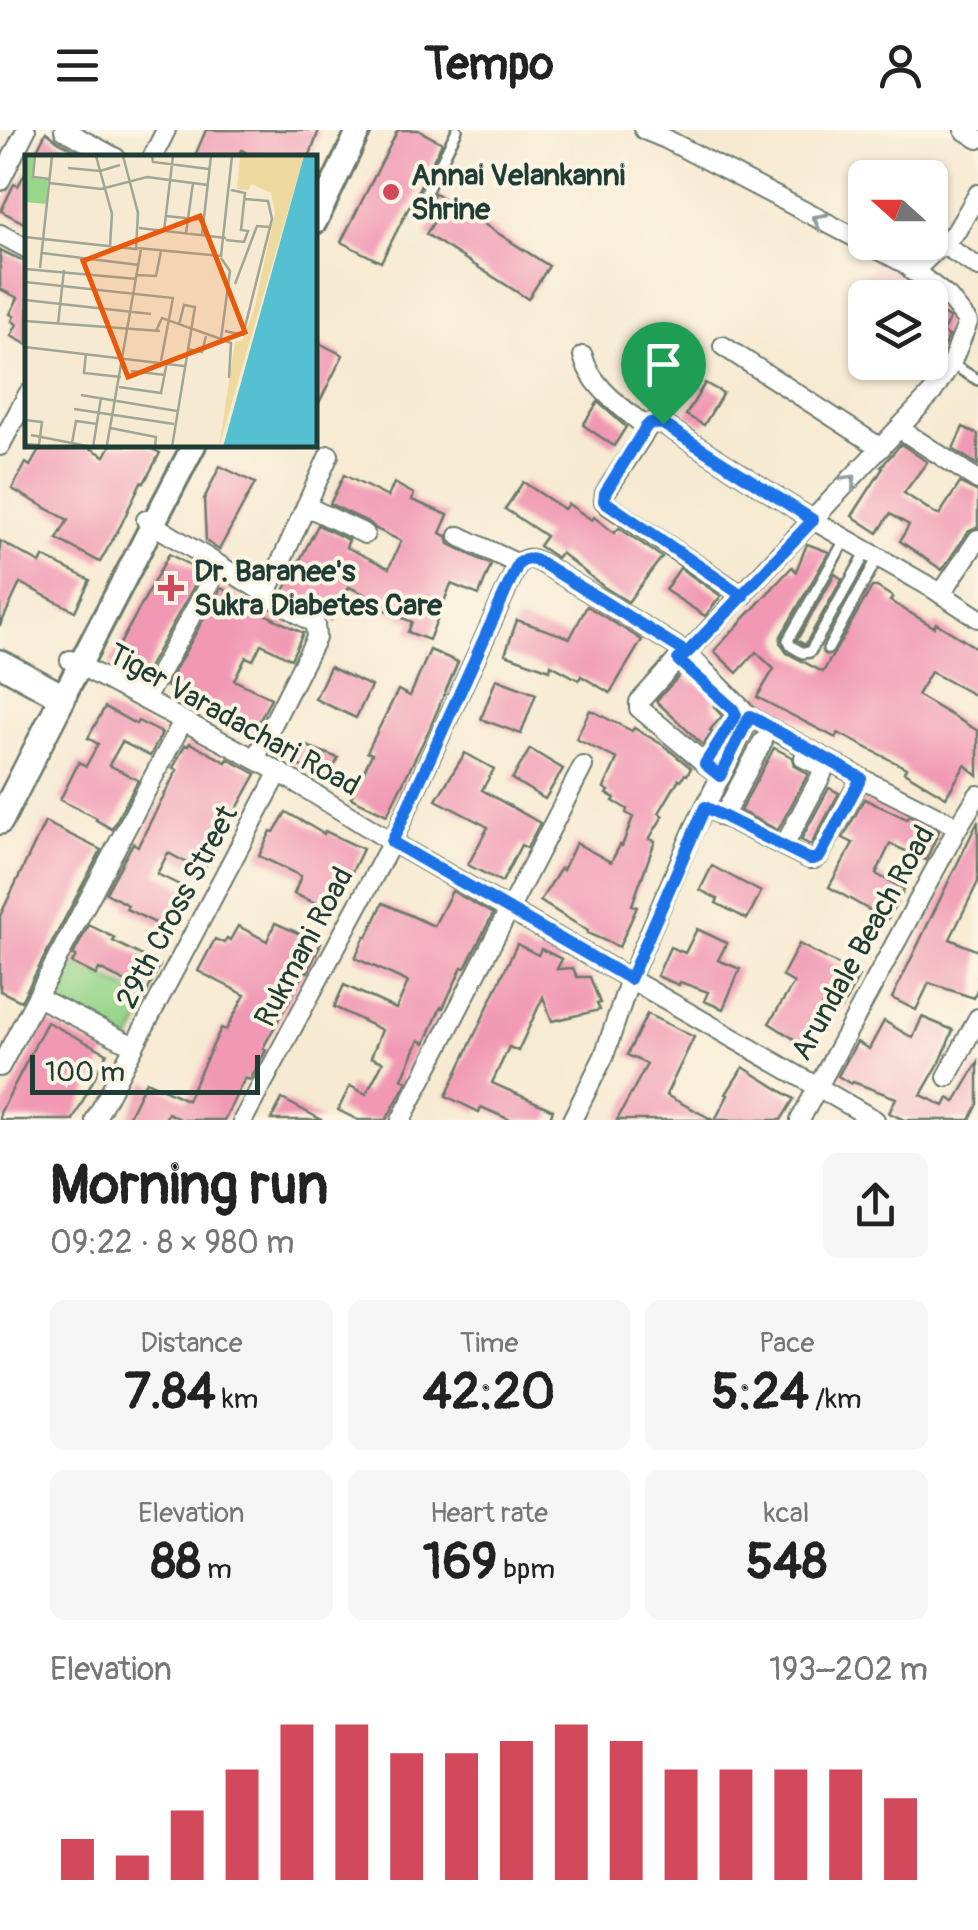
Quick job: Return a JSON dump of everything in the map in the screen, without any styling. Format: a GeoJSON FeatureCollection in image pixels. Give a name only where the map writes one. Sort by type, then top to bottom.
{"type":"FeatureCollection","features":[{"type":"Feature","properties":{"kind":"main road"},"geometry":{"type":"LineString","coordinates":[[0,663],[54,701]]}},
{"type":"Feature","properties":{"kind":"main road"},"geometry":{"type":"LineString","coordinates":[[0,679],[54,701]]}},
{"type":"Feature","properties":{"kind":"main road"},"geometry":{"type":"LineString","coordinates":[[0,796],[54,701]]}},
{"type":"Feature","properties":{"kind":"main road"},"geometry":{"type":"LineString","coordinates":[[0,821],[54,701]]}},
{"type":"Feature","properties":{"kind":"street"},"geometry":{"type":"LineString","coordinates":[[0,181],[26,130]]}},
{"type":"Feature","properties":{"kind":"street"},"geometry":{"type":"LineString","coordinates":[[64,130],[110,155]]}},
{"type":"Feature","properties":{"kind":"street"},"geometry":{"type":"LineString","coordinates":[[154,155],[166,130]]}},
{"type":"Feature","properties":{"kind":"street"},"geometry":{"type":"LineString","coordinates":[[318,187],[344,130]]}},
{"type":"Feature","properties":{"kind":"street"},"geometry":{"type":"LineString","coordinates":[[318,216],[360,130]]}},
{"type":"Feature","properties":{"kind":"street"},"geometry":{"type":"LineString","coordinates":[[644,130],[904,264],[973,314],[951,364],[932,393],[743,596],[642,697],[639,708],[720,776]]}},
{"type":"Feature","properties":{"kind":"street"},"geometry":{"type":"LineString","coordinates":[[964,130],[978,140]]}},
{"type":"Feature","properties":{"kind":"street"},"geometry":{"type":"LineString","coordinates":[[948,238],[978,194]]}},
{"type":"Feature","properties":{"kind":"street"},"geometry":{"type":"LineString","coordinates":[[0,234],[25,247]]}},
{"type":"Feature","properties":{"kind":"street"},"geometry":{"type":"LineString","coordinates":[[948,248],[978,267]]}},
{"type":"Feature","properties":{"kind":"street"},"geometry":{"type":"LineString","coordinates":[[912,272],[925,260]]}},
{"type":"Feature","properties":{"kind":"street"},"geometry":{"type":"LineString","coordinates":[[724,346],[881,448]]}},
{"type":"Feature","properties":{"kind":"street"},"geometry":{"type":"LineString","coordinates":[[583,356],[586,370],[606,393],[646,427]]}},
{"type":"Feature","properties":{"kind":"street"},"geometry":{"type":"LineString","coordinates":[[1,440],[25,399]]}},
{"type":"Feature","properties":{"kind":"street"},"geometry":{"type":"LineString","coordinates":[[743,596],[604,501],[605,493],[650,423],[663,424],[813,520],[978,618]]}},
{"type":"Feature","properties":{"kind":"street"},"geometry":{"type":"LineString","coordinates":[[900,429],[978,480]]}},
{"type":"Feature","properties":{"kind":"street"},"geometry":{"type":"LineString","coordinates":[[54,701],[184,448]]}},
{"type":"Feature","properties":{"kind":"street"},"geometry":{"type":"LineString","coordinates":[[148,522],[192,448]]}},
{"type":"Feature","properties":{"kind":"street"},"geometry":{"type":"LineString","coordinates":[[267,593],[329,455]]}},
{"type":"Feature","properties":{"kind":"street"},"geometry":{"type":"LineString","coordinates":[[306,506],[365,534]]}},
{"type":"Feature","properties":{"kind":"street"},"geometry":{"type":"LineString","coordinates":[[148,522],[267,593],[314,624],[317,630],[255,759]]}},
{"type":"Feature","properties":{"kind":"street"},"geometry":{"type":"LineString","coordinates":[[459,536],[518,564],[532,558],[545,565],[682,656],[750,716],[958,827]]}},
{"type":"Feature","properties":{"kind":"street"},"geometry":{"type":"LineString","coordinates":[[942,594],[978,539]]}},
{"type":"Feature","properties":{"kind":"street","name":"Rukmani Road"},"geometry":{"type":"LineString","coordinates":[[243,1120],[392,842],[518,564]]}},
{"type":"Feature","properties":{"kind":"street"},"geometry":{"type":"LineString","coordinates":[[144,700],[218,566]]}},
{"type":"Feature","properties":{"kind":"street"},"geometry":{"type":"LineString","coordinates":[[682,656],[736,715],[705,764]]}},
{"type":"Feature","properties":{"kind":"street","name":"Tiger Varadachari Road"},"geometry":{"type":"LineString","coordinates":[[75,662],[279,772],[392,842],[875,1120]]}},
{"type":"Feature","properties":{"kind":"street"},"geometry":{"type":"LineString","coordinates":[[572,1120],[604,1056],[630,979],[705,807],[750,716]]}},
{"type":"Feature","properties":{"kind":"street"},"geometry":{"type":"LineString","coordinates":[[0,1067],[183,721]]}},
{"type":"Feature","properties":{"kind":"street"},"geometry":{"type":"LineString","coordinates":[[724,816],[759,748],[735,747]]}},
{"type":"Feature","properties":{"kind":"street"},"geometry":{"type":"LineString","coordinates":[[784,846],[823,770],[801,757]]}},
{"type":"Feature","properties":{"kind":"street"},"geometry":{"type":"LineString","coordinates":[[400,1120],[583,766]]}},
{"type":"Feature","properties":{"kind":"street","name":"29th Cross Street"},"geometry":{"type":"LineString","coordinates":[[95,1120],[279,772]]}},
{"type":"Feature","properties":{"kind":"street"},"geometry":{"type":"LineString","coordinates":[[705,807],[814,859],[820,856],[861,778]]}},
{"type":"Feature","properties":{"kind":"street","name":"Arundale Beach Road"},"geometry":{"type":"LineString","coordinates":[[800,1120],[978,795]]}},
{"type":"Feature","properties":{"kind":"street"},"geometry":{"type":"LineString","coordinates":[[36,996],[134,1046]]}},
{"type":"Feature","properties":{"kind":"street"},"geometry":{"type":"LineString","coordinates":[[947,1076],[973,1042],[978,1018]]}},
{"type":"Feature","properties":{"kind":"lane"},"geometry":{"type":"LineString","coordinates":[[420,204],[456,130]]}},
{"type":"Feature","properties":{"kind":"lane"},"geometry":{"type":"LineString","coordinates":[[951,364],[978,380]]}},
{"type":"Feature","properties":{"kind":"lane"},"geometry":{"type":"LineString","coordinates":[[847,538],[788,640],[803,653],[810,652],[873,553]]}},
{"type":"Feature","properties":{"kind":"lane"},"geometry":{"type":"LineString","coordinates":[[828,649],[873,553]]}},
{"type":"Feature","properties":{"kind":"shaded area"},"geometry":{"type":"Polygon","coordinates":[[[876,260],[891,260],[923,280],[863,280],[876,260]]]}},
{"type":"Feature","properties":{"kind":"green space"},"geometry":{"type":"Polygon","coordinates":[[[64,956],[152,1001],[130,1042],[42,997],[64,956]]]}},
{"type":"Feature","properties":{"kind":"building"},"geometry":{"type":"Polygon","coordinates":[[[206,130],[319,130],[310,155],[251,155],[242,150],[240,155],[195,155],[206,130]]]}},
{"type":"Feature","properties":{"kind":"building","name":"Annai Velankanni Shrine"},"geometry":{"type":"Polygon","coordinates":[[[398,130],[418,130],[442,143],[381,262],[341,242],[398,130]]]}},
{"type":"Feature","properties":{"kind":"building"},"geometry":{"type":"Polygon","coordinates":[[[46,132],[84,155],[34,155],[46,132]]]}},
{"type":"Feature","properties":{"kind":"building"},"geometry":{"type":"Polygon","coordinates":[[[25,173],[25,223],[1,211],[14,184],[18,186],[25,173]]]}},
{"type":"Feature","properties":{"kind":"building"},"geometry":{"type":"Polygon","coordinates":[[[435,193],[549,266],[528,299],[426,234],[435,220],[422,212],[435,193]]]}},
{"type":"Feature","properties":{"kind":"building"},"geometry":{"type":"Polygon","coordinates":[[[0,250],[25,262],[25,343],[11,336],[17,324],[10,314],[18,298],[0,289],[0,250]]]}},
{"type":"Feature","properties":{"kind":"building"},"geometry":{"type":"Polygon","coordinates":[[[318,342],[343,355],[318,405],[318,342]]]}},
{"type":"Feature","properties":{"kind":"building"},"geometry":{"type":"Polygon","coordinates":[[[705,383],[723,393],[704,425],[686,415],[705,383]]]}},
{"type":"Feature","properties":{"kind":"building"},"geometry":{"type":"Polygon","coordinates":[[[598,402],[626,427],[614,446],[583,425],[598,402]]]}},
{"type":"Feature","properties":{"kind":"building"},"geometry":{"type":"Polygon","coordinates":[[[963,427],[978,434],[978,465],[953,449],[963,427]]]}},
{"type":"Feature","properties":{"kind":"building"},"geometry":{"type":"Polygon","coordinates":[[[901,444],[927,462],[904,493],[936,514],[960,483],[978,492],[978,527],[968,532],[942,570],[900,541],[909,525],[890,514],[878,533],[852,516],[881,467],[901,444]]]}},
{"type":"Feature","properties":{"kind":"building"},"geometry":{"type":"Polygon","coordinates":[[[40,448],[90,448],[105,456],[109,448],[151,448],[160,453],[100,562],[57,539],[68,520],[12,489],[26,463],[30,466],[40,448]]]}},
{"type":"Feature","properties":{"kind":"building"},"geometry":{"type":"Polygon","coordinates":[[[220,466],[255,483],[219,550],[206,541],[204,499],[220,466]]]}},
{"type":"Feature","properties":{"kind":"building"},"geometry":{"type":"Polygon","coordinates":[[[344,475],[388,497],[394,483],[414,494],[412,500],[448,515],[440,533],[447,536],[449,544],[491,565],[479,595],[451,584],[429,640],[408,632],[412,622],[375,605],[377,600],[349,587],[331,620],[284,591],[318,525],[349,540],[346,547],[389,568],[401,541],[330,504],[344,475]]]}},
{"type":"Feature","properties":{"kind":"building"},"geometry":{"type":"Polygon","coordinates":[[[523,482],[564,509],[568,504],[592,520],[594,517],[614,533],[619,528],[662,557],[628,602],[561,553],[557,558],[539,546],[546,536],[505,509],[523,482]]]}},
{"type":"Feature","properties":{"kind":"building"},"geometry":{"type":"Polygon","coordinates":[[[0,541],[40,563],[43,557],[90,580],[75,611],[20,583],[0,626],[0,541]]]}},
{"type":"Feature","properties":{"kind":"building"},"geometry":{"type":"Polygon","coordinates":[[[807,544],[829,552],[781,636],[780,643],[787,653],[823,672],[872,587],[934,627],[936,623],[978,649],[978,697],[931,672],[917,695],[978,731],[978,776],[965,765],[946,797],[904,772],[906,768],[838,733],[836,738],[757,697],[774,669],[756,652],[737,673],[714,651],[792,567],[796,571],[807,544]]]}},
{"type":"Feature","properties":{"kind":"building"},"geometry":{"type":"Polygon","coordinates":[[[169,554],[202,572],[140,682],[109,664],[169,554]]]}},
{"type":"Feature","properties":{"kind":"building"},"geometry":{"type":"Polygon","coordinates":[[[680,568],[721,596],[705,616],[665,590],[680,568]]]}},
{"type":"Feature","properties":{"kind":"building"},"geometry":{"type":"Polygon","coordinates":[[[835,574],[842,579],[805,645],[797,640],[835,574]]]}},
{"type":"Feature","properties":{"kind":"building"},"geometry":{"type":"Polygon","coordinates":[[[221,588],[238,597],[236,600],[303,633],[291,659],[261,644],[253,660],[246,657],[234,680],[271,698],[252,736],[166,686],[221,588]]]}},
{"type":"Feature","properties":{"kind":"building"},"geometry":{"type":"Polygon","coordinates":[[[587,606],[642,640],[610,693],[581,676],[579,680],[551,665],[550,670],[505,654],[517,620],[570,638],[587,606]]]}},
{"type":"Feature","properties":{"kind":"building"},"geometry":{"type":"Polygon","coordinates":[[[430,650],[458,662],[387,815],[351,798],[372,754],[367,752],[398,690],[410,696],[430,650]]]}},
{"type":"Feature","properties":{"kind":"building"},"geometry":{"type":"Polygon","coordinates":[[[330,667],[371,686],[356,718],[315,699],[330,667]]]}},
{"type":"Feature","properties":{"kind":"building"},"geometry":{"type":"Polygon","coordinates":[[[682,673],[693,684],[696,680],[714,698],[714,707],[722,716],[703,745],[656,701],[682,673]]]}},
{"type":"Feature","properties":{"kind":"building"},"geometry":{"type":"Polygon","coordinates":[[[496,679],[536,694],[521,734],[481,719],[496,679]]]}},
{"type":"Feature","properties":{"kind":"building"},"geometry":{"type":"Polygon","coordinates":[[[105,707],[162,733],[150,756],[122,742],[109,765],[138,780],[112,829],[60,800],[79,762],[86,766],[98,744],[88,738],[105,707]]]}},
{"type":"Feature","properties":{"kind":"building"},"geometry":{"type":"Polygon","coordinates":[[[590,710],[632,731],[634,728],[691,768],[679,779],[659,813],[663,816],[649,839],[655,841],[632,905],[637,907],[619,947],[587,933],[540,901],[563,870],[576,843],[611,862],[633,817],[604,788],[617,759],[576,739],[590,710]]]}},
{"type":"Feature","properties":{"kind":"building"},"geometry":{"type":"Polygon","coordinates":[[[190,743],[256,774],[204,869],[168,853],[157,874],[192,891],[172,931],[126,909],[128,905],[106,893],[133,843],[138,846],[177,770],[173,768],[185,745],[190,743]]]}},
{"type":"Feature","properties":{"kind":"building"},"geometry":{"type":"Polygon","coordinates":[[[302,744],[338,758],[330,777],[294,764],[302,744]]]}},
{"type":"Feature","properties":{"kind":"building"},"geometry":{"type":"Polygon","coordinates":[[[774,748],[792,757],[794,766],[808,774],[778,830],[740,811],[774,748]]]}},
{"type":"Feature","properties":{"kind":"building"},"geometry":{"type":"Polygon","coordinates":[[[530,749],[563,769],[545,799],[512,779],[530,749]]]}},
{"type":"Feature","properties":{"kind":"building"},"geometry":{"type":"Polygon","coordinates":[[[465,753],[494,769],[482,790],[540,823],[527,848],[521,845],[502,882],[468,865],[488,827],[436,800],[465,753]]]}},
{"type":"Feature","properties":{"kind":"building"},"geometry":{"type":"Polygon","coordinates":[[[829,788],[839,793],[811,845],[801,840],[829,788]]]}},
{"type":"Feature","properties":{"kind":"building"},"geometry":{"type":"Polygon","coordinates":[[[864,799],[939,831],[926,860],[890,844],[876,874],[904,889],[887,920],[829,887],[853,843],[843,838],[864,799]]]}},
{"type":"Feature","properties":{"kind":"building"},"geometry":{"type":"Polygon","coordinates":[[[286,812],[324,834],[325,831],[363,849],[350,876],[344,874],[330,909],[294,894],[301,876],[259,856],[286,812]]]}},
{"type":"Feature","properties":{"kind":"building"},"geometry":{"type":"Polygon","coordinates":[[[978,821],[978,882],[950,939],[978,951],[978,987],[974,998],[929,983],[916,1010],[892,998],[978,821]]]}},
{"type":"Feature","properties":{"kind":"building"},"geometry":{"type":"Polygon","coordinates":[[[45,822],[101,850],[21,1001],[0,991],[0,916],[45,822]]]}},
{"type":"Feature","properties":{"kind":"building"},"geometry":{"type":"Polygon","coordinates":[[[712,866],[761,892],[747,919],[700,890],[712,866]]]}},
{"type":"Feature","properties":{"kind":"building"},"geometry":{"type":"Polygon","coordinates":[[[452,891],[493,914],[425,1043],[419,1040],[402,1079],[407,1082],[386,1120],[358,1120],[338,1110],[350,1086],[366,1094],[383,1062],[371,1057],[382,1030],[334,1007],[344,985],[396,1009],[408,982],[355,958],[365,936],[383,903],[434,926],[452,891]]]}},
{"type":"Feature","properties":{"kind":"building"},"geometry":{"type":"Polygon","coordinates":[[[275,923],[321,943],[263,1048],[266,1050],[250,1080],[245,1078],[224,1120],[182,1120],[168,1113],[165,1120],[127,1120],[146,1081],[187,1100],[221,1028],[226,1030],[245,995],[198,971],[215,939],[224,943],[227,938],[230,940],[238,926],[267,941],[275,923]]]}},
{"type":"Feature","properties":{"kind":"building"},"geometry":{"type":"Polygon","coordinates":[[[89,925],[160,965],[147,992],[99,969],[96,975],[72,963],[89,925]]]}},
{"type":"Feature","properties":{"kind":"building"},"geometry":{"type":"Polygon","coordinates":[[[697,929],[727,943],[718,960],[740,969],[723,1009],[704,1001],[708,992],[657,976],[670,947],[685,953],[697,929]]]}},
{"type":"Feature","properties":{"kind":"building"},"geometry":{"type":"Polygon","coordinates":[[[517,944],[538,955],[541,949],[562,959],[557,969],[573,968],[577,977],[590,977],[600,1003],[600,1010],[552,1021],[543,997],[518,1051],[509,1047],[492,1083],[553,1110],[549,1120],[510,1120],[481,1107],[479,1112],[446,1096],[517,944]]]}},
{"type":"Feature","properties":{"kind":"building"},"geometry":{"type":"Polygon","coordinates":[[[799,944],[859,976],[842,1008],[826,999],[799,1042],[769,1023],[794,983],[782,976],[799,944]]]}},
{"type":"Feature","properties":{"kind":"building"},"geometry":{"type":"Polygon","coordinates":[[[647,1014],[694,1037],[666,1095],[713,1120],[617,1120],[647,1064],[627,1055],[647,1014]]]}},
{"type":"Feature","properties":{"kind":"building"},"geometry":{"type":"Polygon","coordinates":[[[922,1017],[953,1030],[921,1095],[944,1106],[948,1098],[955,1102],[978,1062],[978,1104],[970,1120],[904,1120],[889,1113],[896,1098],[838,1076],[857,1042],[869,1049],[884,1021],[913,1038],[922,1017]]]}},
{"type":"Feature","properties":{"kind":"building"},"geometry":{"type":"Polygon","coordinates":[[[47,1022],[107,1053],[73,1120],[0,1120],[0,1113],[47,1022]]]}},
{"type":"Feature","properties":{"kind":"building"},"geometry":{"type":"Polygon","coordinates":[[[743,1067],[794,1099],[781,1120],[715,1120],[743,1067]]]}},
{"type":"Feature","properties":{"kind":"building"},"geometry":{"type":"Polygon","coordinates":[[[282,1099],[322,1120],[271,1120],[282,1099]]]}},
{"type":"Feature","properties":{"kind":"place","name":"Annai Velankanni Shrine"},"geometry":{"type":"Point","coordinates":[391,192]}},
{"type":"Feature","properties":{"kind":"place","name":"Dr. Baranee's Sukra Diabetes Care"},"geometry":{"type":"Point","coordinates":[171,588]}},
{"type":"Feature","properties":{"kind":"route"},"geometry":{"type":"LineString","coordinates":[[663,424],[650,423],[646,427],[605,493],[604,501],[743,596],[687,653],[545,565],[532,558],[524,559],[518,564],[392,842],[630,979],[705,807],[814,859],[820,856],[861,778],[750,716],[720,776],[705,764],[736,715],[678,660],[687,653],[743,596],[813,520],[663,424]]}}]}
